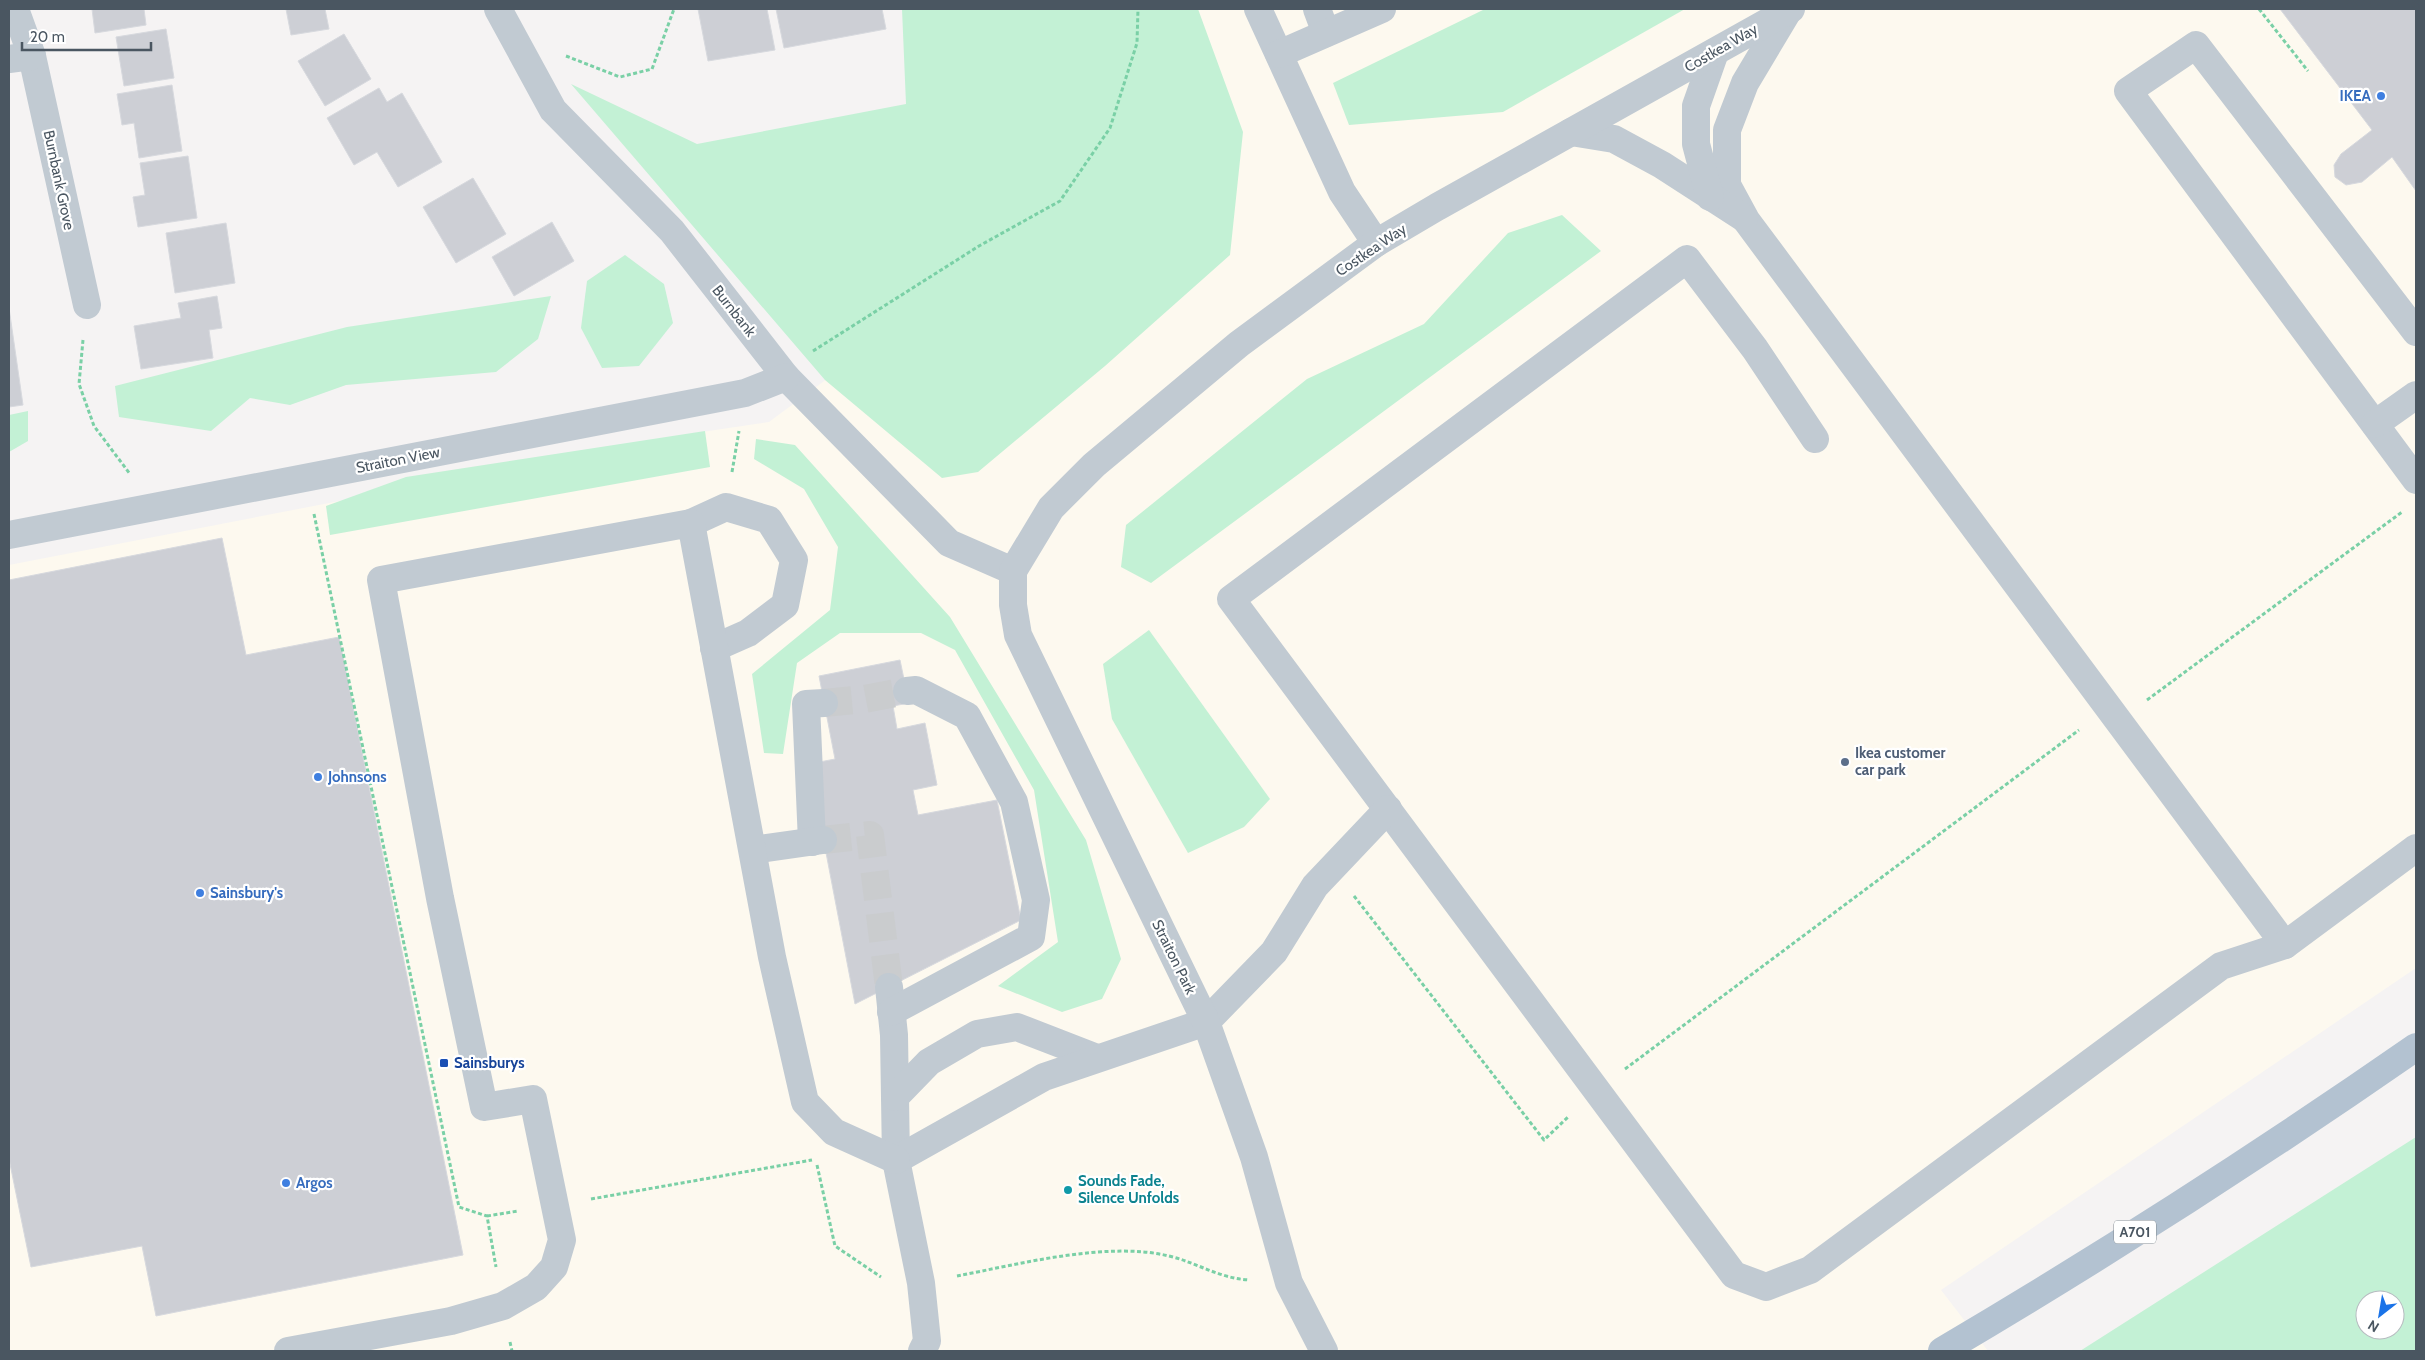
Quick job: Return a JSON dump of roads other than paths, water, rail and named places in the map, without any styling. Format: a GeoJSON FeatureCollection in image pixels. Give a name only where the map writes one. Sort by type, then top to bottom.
{"type":"FeatureCollection","features":[{"type":"Feature","properties":{"kind":"main road","name":"A701"},"geometry":{"type":"LineString","coordinates":[[1942,1351],[2019,1306],[2326,1110],[2416,1046]]}},
{"type":"Feature","properties":{"kind":"street","name":"Burnbank Grove"},"geometry":{"type":"LineString","coordinates":[[16,9],[20,57],[87,305]]}},
{"type":"Feature","properties":{"kind":"street","name":"Burnbank"},"geometry":{"type":"LineString","coordinates":[[498,9],[553,110],[672,231],[786,377],[949,543],[1013,571]]}},
{"type":"Feature","properties":{"kind":"street"},"geometry":{"type":"LineString","coordinates":[[1258,9],[1342,192],[1376,244]]}},
{"type":"Feature","properties":{"kind":"street"},"geometry":{"type":"LineString","coordinates":[[1279,54],[1322,21],[1382,9]]}},
{"type":"Feature","properties":{"kind":"street"},"geometry":{"type":"LineString","coordinates":[[1790,9],[1745,83],[1727,130],[1727,185],[1746,220],[2285,946]]}},
{"type":"Feature","properties":{"kind":"street","name":"Costkea Way"},"geometry":{"type":"LineString","coordinates":[[1013,571],[1051,508],[1094,465],[1239,344],[1376,244],[1790,9]]}},
{"type":"Feature","properties":{"kind":"street"},"geometry":{"type":"LineString","coordinates":[[2416,332],[2196,45],[2128,91],[2416,480]]}},
{"type":"Feature","properties":{"kind":"street"},"geometry":{"type":"LineString","coordinates":[[1710,197],[1696,144],[1696,106],[1715,52]]}},
{"type":"Feature","properties":{"kind":"street"},"geometry":{"type":"LineString","coordinates":[[1571,132],[1614,139],[1662,165],[1746,220]]}},
{"type":"Feature","properties":{"kind":"street"},"geometry":{"type":"LineString","coordinates":[[1815,439],[1754,349],[1688,259],[1230,599],[1734,1276],[1766,1287],[1810,1270],[2222,966],[2285,946],[2416,848]]}},
{"type":"Feature","properties":{"kind":"street","name":"Straiton View"},"geometry":{"type":"LineString","coordinates":[[9,535],[745,393],[786,377]]}},
{"type":"Feature","properties":{"kind":"street"},"geometry":{"type":"LineString","coordinates":[[2376,424],[2416,395]]}},
{"type":"Feature","properties":{"kind":"street"},"geometry":{"type":"LineString","coordinates":[[288,1351],[451,1321],[503,1306],[536,1288],[554,1267],[562,1240],[533,1099],[484,1107],[440,898],[381,580],[690,523],[726,507],[769,520],[794,560],[785,605],[748,633],[714,648]]}},
{"type":"Feature","properties":{"kind":"street"},"geometry":{"type":"LineString","coordinates":[[690,523],[772,957],[805,1102],[834,1132],[896,1160]]}},
{"type":"Feature","properties":{"kind":"street","name":"Straiton Park"},"geometry":{"type":"LineString","coordinates":[[1013,571],[1013,605],[1018,635],[1206,1022],[1254,1157],[1289,1283],[1324,1351]]}},
{"type":"Feature","properties":{"kind":"street"},"geometry":{"type":"LineString","coordinates":[[907,691],[916,690],[967,716],[1014,802],[1036,900],[1031,937],[890,1000],[896,1160],[921,1283],[927,1341],[922,1351]]}},
{"type":"Feature","properties":{"kind":"street"},"geometry":{"type":"LineString","coordinates":[[753,850],[817,841],[806,704],[824,703]]}},
{"type":"Feature","properties":{"kind":"street"},"geometry":{"type":"LineString","coordinates":[[896,1160],[1044,1077],[1206,1022],[1274,952],[1316,886],[1388,809]]}},
{"type":"Feature","properties":{"kind":"street"},"geometry":{"type":"LineString","coordinates":[[895,1097],[929,1062],[978,1034],[1018,1026],[1097,1058]]}},
{"type":"Feature","properties":{"kind":"tunnel"},"geometry":{"type":"LineString","coordinates":[[824,703],[865,699],[907,691]]}},
{"type":"Feature","properties":{"kind":"tunnel"},"geometry":{"type":"LineString","coordinates":[[823,840],[870,835],[889,987]]}},
{"type":"Feature","properties":{"kind":"place","name":"IKEA"},"geometry":{"type":"Point","coordinates":[2381,96]}},
{"type":"Feature","properties":{"kind":"place","name":"Ikea customer car park"},"geometry":{"type":"Point","coordinates":[1845,762]}},
{"type":"Feature","properties":{"kind":"place","name":"Johnsons"},"geometry":{"type":"Point","coordinates":[318,777]}},
{"type":"Feature","properties":{"kind":"place","name":"Sainsbury's"},"geometry":{"type":"Point","coordinates":[200,893]}},
{"type":"Feature","properties":{"kind":"place","name":"Sainsburys"},"geometry":{"type":"Point","coordinates":[444,1063]}},
{"type":"Feature","properties":{"kind":"place","name":"Argos"},"geometry":{"type":"Point","coordinates":[286,1183]}},
{"type":"Feature","properties":{"kind":"place","name":"Sounds Fade, Silence Unfolds"},"geometry":{"type":"Point","coordinates":[1068,1190]}}]}
